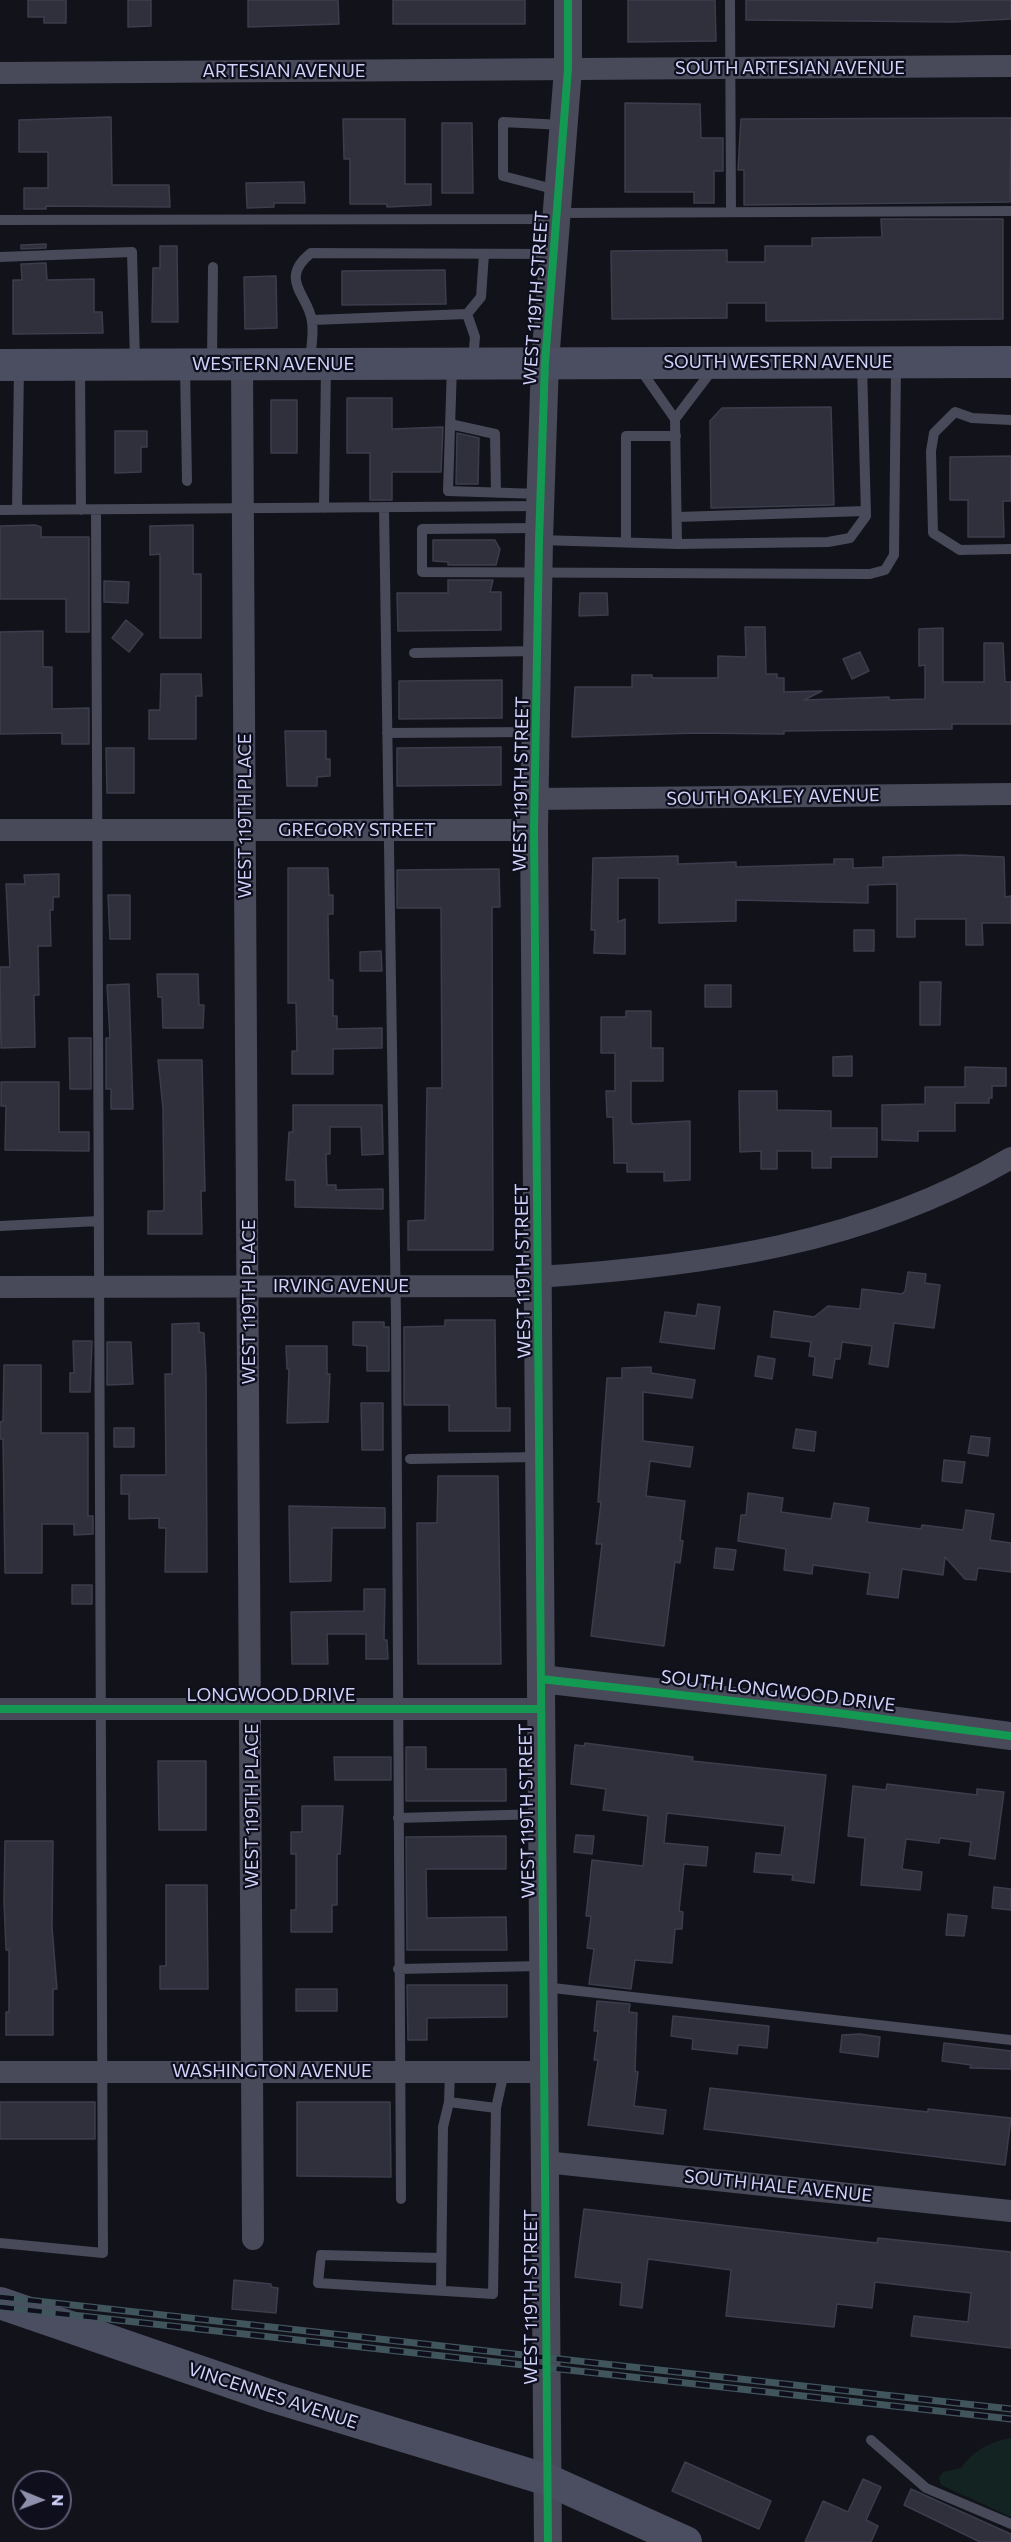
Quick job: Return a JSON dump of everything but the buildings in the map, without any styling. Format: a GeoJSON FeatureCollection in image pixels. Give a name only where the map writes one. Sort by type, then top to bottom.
{"type":"FeatureCollection","features":[{"type":"Feature","properties":{"kind":"main road","name":"SOUTH WESTERN AVENUE"},"geometry":{"type":"LineString","coordinates":[[545,362],[1011,362]]}},
{"type":"Feature","properties":{"kind":"main road","name":"WESTERN AVENUE"},"geometry":{"type":"LineString","coordinates":[[9,365],[545,362]]}},
{"type":"Feature","properties":{"kind":"main road","name":"VINCENNES AVENUE"},"geometry":{"type":"LineString","coordinates":[[0,2303],[285,2401],[548,2480],[686,2542]]}},
{"type":"Feature","properties":{"kind":"street","name":"WEST 119TH STREET"},"geometry":{"type":"LineString","coordinates":[[548,2542],[534,830],[539,517],[545,362],[568,69],[568,0]]}},
{"type":"Feature","properties":{"kind":"street","name":"SOUTH ARTESIAN AVENUE"},"geometry":{"type":"LineString","coordinates":[[568,69],[1011,66]]}},
{"type":"Feature","properties":{"kind":"street","name":"ARTESIAN AVENUE"},"geometry":{"type":"LineString","coordinates":[[0,74],[568,69]]}},
{"type":"Feature","properties":{"kind":"street","name":"WEST 119TH PLACE"},"geometry":{"type":"LineString","coordinates":[[213,364],[243,508],[252,1710],[253,2239]]}},
{"type":"Feature","properties":{"kind":"street","name":"SOUTH OAKLEY AVENUE"},"geometry":{"type":"LineString","coordinates":[[535,799],[1011,794]]}},
{"type":"Feature","properties":{"kind":"street","name":"GREGORY STREET"},"geometry":{"type":"LineString","coordinates":[[0,830],[534,830]]}},
{"type":"Feature","properties":{"kind":"street","name":"IRVING AVENUE"},"geometry":{"type":"LineString","coordinates":[[0,1287],[396,1286],[538,1282],[662,1268],[758,1252],[857,1227],[909,1207],[1011,1158]]}},
{"type":"Feature","properties":{"kind":"street","name":"SOUTH LONGWOOD DRIVE"},"geometry":{"type":"LineString","coordinates":[[541,1679],[838,1713],[1011,1736]]}},
{"type":"Feature","properties":{"kind":"street","name":"LONGWOOD DRIVE"},"geometry":{"type":"LineString","coordinates":[[0,1709],[541,1709]]}},
{"type":"Feature","properties":{"kind":"street","name":"WASHINGTON AVENUE"},"geometry":{"type":"LineString","coordinates":[[0,2072],[254,2070],[544,2072]]}},
{"type":"Feature","properties":{"kind":"street","name":"SOUTH HALE AVENUE"},"geometry":{"type":"LineString","coordinates":[[545,2162],[1011,2211]]}},
{"type":"Feature","properties":{"kind":"lane"},"geometry":{"type":"LineString","coordinates":[[730,0],[731,212]]}},
{"type":"Feature","properties":{"kind":"lane"},"geometry":{"type":"LineString","coordinates":[[558,208],[502,176],[503,123],[564,125]]}},
{"type":"Feature","properties":{"kind":"lane"},"geometry":{"type":"LineString","coordinates":[[0,219],[558,208],[731,212],[1011,211]]}},
{"type":"Feature","properties":{"kind":"lane"},"geometry":{"type":"LineString","coordinates":[[0,257],[132,252],[135,365]]}},
{"type":"Feature","properties":{"kind":"lane"},"geometry":{"type":"LineString","coordinates":[[324,508],[318,364],[313,320],[298,292],[296,274],[300,262],[310,253],[554,254]]}},
{"type":"Feature","properties":{"kind":"lane"},"geometry":{"type":"LineString","coordinates":[[313,320],[467,314],[481,297],[484,254]]}},
{"type":"Feature","properties":{"kind":"lane"},"geometry":{"type":"LineString","coordinates":[[187,481],[213,364],[213,267]]}},
{"type":"Feature","properties":{"kind":"lane"},"geometry":{"type":"LineString","coordinates":[[467,314],[475,337],[463,362],[450,424],[448,491],[496,493],[539,517]]}},
{"type":"Feature","properties":{"kind":"lane"},"geometry":{"type":"LineString","coordinates":[[634,362],[675,419],[677,544]]}},
{"type":"Feature","properties":{"kind":"lane"},"geometry":{"type":"LineString","coordinates":[[675,419],[719,362]]}},
{"type":"Feature","properties":{"kind":"lane"},"geometry":{"type":"LineString","coordinates":[[539,517],[422,529],[422,572],[870,574],[885,570],[894,555],[896,362]]}},
{"type":"Feature","properties":{"kind":"lane"},"geometry":{"type":"LineString","coordinates":[[0,510],[384,507],[539,517],[626,542],[677,544],[828,542],[850,538],[866,516],[862,363]]}},
{"type":"Feature","properties":{"kind":"lane"},"geometry":{"type":"LineString","coordinates":[[9,365],[17,510]]}},
{"type":"Feature","properties":{"kind":"lane"},"geometry":{"type":"LineString","coordinates":[[80,365],[81,510]]}},
{"type":"Feature","properties":{"kind":"lane"},"geometry":{"type":"LineString","coordinates":[[1011,420],[972,418],[955,412],[934,434],[931,451],[933,533],[960,550],[1011,549]]}},
{"type":"Feature","properties":{"kind":"lane"},"geometry":{"type":"LineString","coordinates":[[450,424],[495,434],[496,493]]}},
{"type":"Feature","properties":{"kind":"lane"},"geometry":{"type":"LineString","coordinates":[[626,542],[626,436],[676,436]]}},
{"type":"Feature","properties":{"kind":"lane"},"geometry":{"type":"LineString","coordinates":[[384,507],[396,1286],[401,2199]]}},
{"type":"Feature","properties":{"kind":"lane"},"geometry":{"type":"LineString","coordinates":[[0,2243],[103,2253],[96,510]]}},
{"type":"Feature","properties":{"kind":"lane"},"geometry":{"type":"LineString","coordinates":[[677,517],[866,511]]}},
{"type":"Feature","properties":{"kind":"lane"},"geometry":{"type":"LineString","coordinates":[[414,653],[537,651]]}},
{"type":"Feature","properties":{"kind":"lane"},"geometry":{"type":"LineString","coordinates":[[387,733],[536,732]]}},
{"type":"Feature","properties":{"kind":"lane"},"geometry":{"type":"LineString","coordinates":[[0,1226],[99,1221]]}},
{"type":"Feature","properties":{"kind":"lane"},"geometry":{"type":"LineString","coordinates":[[410,1459],[539,1457]]}},
{"type":"Feature","properties":{"kind":"lane"},"geometry":{"type":"LineString","coordinates":[[398,1818],[542,1814]]}},
{"type":"Feature","properties":{"kind":"lane"},"geometry":{"type":"LineString","coordinates":[[398,1969],[544,1976],[1011,2040]]}},
{"type":"Feature","properties":{"kind":"lane"},"geometry":{"type":"LineString","coordinates":[[441,2290],[442,2127],[449,2102],[450,2072]]}},
{"type":"Feature","properties":{"kind":"lane"},"geometry":{"type":"LineString","coordinates":[[441,2258],[321,2254],[318,2283],[493,2294],[496,2108],[504,2072]]}},
{"type":"Feature","properties":{"kind":"lane"},"geometry":{"type":"LineString","coordinates":[[449,2102],[496,2108]]}},
{"type":"Feature","properties":{"kind":"lane"},"geometry":{"type":"LineString","coordinates":[[871,2440],[926,2488],[1011,2524]]}},
{"type":"Feature","properties":{"kind":"shaded area"},"geometry":{"type":"Polygon","coordinates":[[[1011,2438],[1011,2517],[941,2485],[939,2478],[943,2472],[961,2468],[983,2448],[997,2441],[1011,2438]]]}},
{"type":"Feature","properties":{"kind":"railway"},"geometry":{"type":"LineString","coordinates":[[0,2297],[1011,2409]]}},
{"type":"Feature","properties":{"kind":"railway"},"geometry":{"type":"LineString","coordinates":[[0,2307],[1011,2419]]}},
{"type":"Feature","properties":{"kind":"cycle path"},"geometry":{"type":"LineString","coordinates":[[548,2542],[534,830],[539,540],[545,362],[568,69],[568,0]]}},
{"type":"Feature","properties":{"kind":"cycle path"},"geometry":{"type":"LineString","coordinates":[[541,1679],[838,1713],[1011,1736]]}},
{"type":"Feature","properties":{"kind":"cycle path"},"geometry":{"type":"LineString","coordinates":[[0,1709],[541,1709]]}}]}
